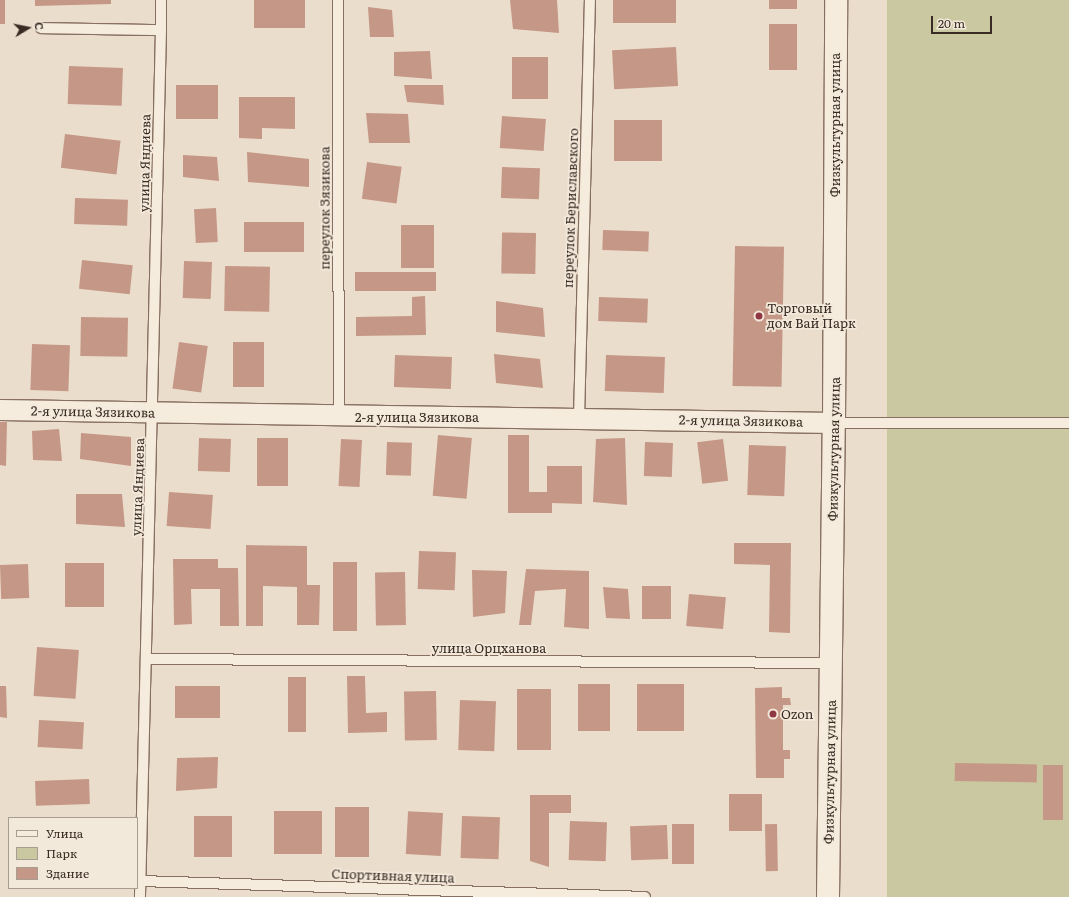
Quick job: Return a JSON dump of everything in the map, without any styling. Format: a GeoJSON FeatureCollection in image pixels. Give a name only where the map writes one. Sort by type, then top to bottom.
{"type":"FeatureCollection","features":[{"type":"Feature","properties":{"kind":"main road","name":"Физкультурная улица"},"geometry":{"type":"LineString","coordinates":[[828,897],[834,423],[836,0]]}},
{"type":"Feature","properties":{"kind":"street","name":"2-я улица Зязикова"},"geometry":{"type":"LineString","coordinates":[[0,410],[834,423]]}},
{"type":"Feature","properties":{"kind":"lane","name":"улица Яндиева"},"geometry":{"type":"LineString","coordinates":[[140,897],[153,413],[161,0]]}},
{"type":"Feature","properties":{"kind":"lane","name":"переулок Зязикова"},"geometry":{"type":"LineString","coordinates":[[338,0],[339,416]]}},
{"type":"Feature","properties":{"kind":"lane","name":"переулок Бериславского"},"geometry":{"type":"LineString","coordinates":[[579,418],[590,0]]}},
{"type":"Feature","properties":{"kind":"lane"},"geometry":{"type":"LineString","coordinates":[[41,28],[160,30]]}},
{"type":"Feature","properties":{"kind":"lane"},"geometry":{"type":"LineString","coordinates":[[834,423],[1069,423]]}},
{"type":"Feature","properties":{"kind":"lane","name":"улица Орцханова"},"geometry":{"type":"LineString","coordinates":[[146,659],[831,663]]}},
{"type":"Feature","properties":{"kind":"lane","name":"Спортивная улица"},"geometry":{"type":"LineString","coordinates":[[140,881],[645,897]]}},
{"type":"Feature","properties":{"kind":"green space"},"geometry":{"type":"Polygon","coordinates":[[[887,0],[1069,0],[1069,897],[887,897],[887,0]]]}},
{"type":"Feature","properties":{"kind":"building"},"geometry":{"type":"Polygon","coordinates":[[[0,0],[5,0],[5,24],[0,24],[0,0]]]}},
{"type":"Feature","properties":{"kind":"building"},"geometry":{"type":"Polygon","coordinates":[[[35,0],[111,0],[111,4],[35,6],[35,0]]]}},
{"type":"Feature","properties":{"kind":"building"},"geometry":{"type":"Polygon","coordinates":[[[254,0],[305,0],[305,28],[254,28],[254,0]]]}},
{"type":"Feature","properties":{"kind":"building"},"geometry":{"type":"Polygon","coordinates":[[[510,0],[557,0],[559,33],[513,29],[510,0]]]}},
{"type":"Feature","properties":{"kind":"building"},"geometry":{"type":"Polygon","coordinates":[[[613,0],[676,0],[676,23],[613,23],[613,0]]]}},
{"type":"Feature","properties":{"kind":"building"},"geometry":{"type":"Polygon","coordinates":[[[769,0],[797,0],[797,9],[769,9],[769,0]]]}},
{"type":"Feature","properties":{"kind":"building"},"geometry":{"type":"Polygon","coordinates":[[[368,7],[392,10],[394,37],[370,37],[368,7]]]}},
{"type":"Feature","properties":{"kind":"building"},"geometry":{"type":"Polygon","coordinates":[[[769,24],[797,24],[797,70],[769,70],[769,24]]]}},
{"type":"Feature","properties":{"kind":"building"},"geometry":{"type":"Polygon","coordinates":[[[676,47],[678,86],[614,89],[612,50],[676,47]]]}},
{"type":"Feature","properties":{"kind":"building"},"geometry":{"type":"Polygon","coordinates":[[[430,51],[432,79],[394,76],[394,52],[430,51]]]}},
{"type":"Feature","properties":{"kind":"building"},"geometry":{"type":"Polygon","coordinates":[[[512,57],[548,57],[548,99],[512,99],[512,57]]]}},
{"type":"Feature","properties":{"kind":"building"},"geometry":{"type":"Polygon","coordinates":[[[69,66],[123,68],[122,106],[68,104],[69,66]]]}},
{"type":"Feature","properties":{"kind":"building"},"geometry":{"type":"Polygon","coordinates":[[[176,85],[218,85],[218,119],[176,119],[176,85]]]}},
{"type":"Feature","properties":{"kind":"building"},"geometry":{"type":"Polygon","coordinates":[[[404,85],[443,85],[444,105],[407,102],[404,85]]]}},
{"type":"Feature","properties":{"kind":"building"},"geometry":{"type":"Polygon","coordinates":[[[239,97],[295,97],[295,129],[262,128],[262,139],[239,138],[239,97]]]}},
{"type":"Feature","properties":{"kind":"building"},"geometry":{"type":"Polygon","coordinates":[[[366,113],[408,114],[410,143],[369,143],[366,113]]]}},
{"type":"Feature","properties":{"kind":"building"},"geometry":{"type":"Polygon","coordinates":[[[502,116],[546,119],[544,151],[500,148],[502,116]]]}},
{"type":"Feature","properties":{"kind":"building"},"geometry":{"type":"Polygon","coordinates":[[[614,120],[662,120],[662,161],[614,161],[614,120]]]}},
{"type":"Feature","properties":{"kind":"building"},"geometry":{"type":"Polygon","coordinates":[[[65,134],[121,141],[116,175],[61,168],[65,134]]]}},
{"type":"Feature","properties":{"kind":"building"},"geometry":{"type":"Polygon","coordinates":[[[247,152],[309,159],[309,187],[248,182],[247,152]]]}},
{"type":"Feature","properties":{"kind":"building"},"geometry":{"type":"Polygon","coordinates":[[[183,155],[217,157],[219,181],[183,177],[183,155]]]}},
{"type":"Feature","properties":{"kind":"building"},"geometry":{"type":"Polygon","coordinates":[[[367,162],[402,167],[397,204],[362,199],[367,162]]]}},
{"type":"Feature","properties":{"kind":"building"},"geometry":{"type":"Polygon","coordinates":[[[502,167],[540,168],[539,199],[501,198],[502,167]]]}},
{"type":"Feature","properties":{"kind":"building"},"geometry":{"type":"Polygon","coordinates":[[[75,198],[128,200],[127,226],[74,224],[75,198]]]}},
{"type":"Feature","properties":{"kind":"building"},"geometry":{"type":"Polygon","coordinates":[[[216,208],[218,242],[196,243],[194,209],[216,208]]]}},
{"type":"Feature","properties":{"kind":"building"},"geometry":{"type":"Polygon","coordinates":[[[244,222],[304,222],[304,252],[244,252],[244,222]]]}},
{"type":"Feature","properties":{"kind":"building"},"geometry":{"type":"Polygon","coordinates":[[[401,225],[434,225],[434,268],[401,268],[401,225]]]}},
{"type":"Feature","properties":{"kind":"building"},"geometry":{"type":"Polygon","coordinates":[[[603,230],[649,232],[648,252],[602,250],[603,230]]]}},
{"type":"Feature","properties":{"kind":"building"},"geometry":{"type":"Polygon","coordinates":[[[502,232],[536,233],[535,274],[501,273],[502,232]]]}},
{"type":"Feature","properties":{"kind":"building","name":"Торговый дом Вай Парк"},"geometry":{"type":"Polygon","coordinates":[[[735,246],[784,247],[782,387],[733,386],[735,246]]]}},
{"type":"Feature","properties":{"kind":"building"},"geometry":{"type":"Polygon","coordinates":[[[82,260],[133,265],[130,294],[79,289],[82,260]]]}},
{"type":"Feature","properties":{"kind":"building"},"geometry":{"type":"Polygon","coordinates":[[[184,261],[212,262],[211,299],[183,298],[184,261]]]}},
{"type":"Feature","properties":{"kind":"building"},"geometry":{"type":"Polygon","coordinates":[[[225,266],[270,267],[269,312],[224,311],[225,266]]]}},
{"type":"Feature","properties":{"kind":"building"},"geometry":{"type":"Polygon","coordinates":[[[355,272],[436,272],[436,291],[355,291],[355,272]]]}},
{"type":"Feature","properties":{"kind":"building"},"geometry":{"type":"Polygon","coordinates":[[[425,296],[426,335],[356,336],[356,317],[412,316],[412,297],[425,296]]]}},
{"type":"Feature","properties":{"kind":"building"},"geometry":{"type":"Polygon","coordinates":[[[599,297],[648,299],[647,323],[598,321],[599,297]]]}},
{"type":"Feature","properties":{"kind":"building"},"geometry":{"type":"Polygon","coordinates":[[[496,301],[543,308],[545,337],[496,332],[496,301]]]}},
{"type":"Feature","properties":{"kind":"building"},"geometry":{"type":"Polygon","coordinates":[[[81,317],[128,318],[127,357],[80,356],[81,317]]]}},
{"type":"Feature","properties":{"kind":"building"},"geometry":{"type":"Polygon","coordinates":[[[179,342],[208,346],[201,393],[172,389],[179,342]]]}},
{"type":"Feature","properties":{"kind":"building"},"geometry":{"type":"Polygon","coordinates":[[[233,342],[264,342],[264,387],[233,387],[233,342]]]}},
{"type":"Feature","properties":{"kind":"building"},"geometry":{"type":"Polygon","coordinates":[[[32,344],[70,345],[68,391],[30,390],[32,344]]]}},
{"type":"Feature","properties":{"kind":"building"},"geometry":{"type":"Polygon","coordinates":[[[494,354],[540,359],[543,388],[496,383],[494,354]]]}},
{"type":"Feature","properties":{"kind":"building"},"geometry":{"type":"Polygon","coordinates":[[[395,355],[452,357],[451,389],[394,387],[395,355]]]}},
{"type":"Feature","properties":{"kind":"building"},"geometry":{"type":"Polygon","coordinates":[[[606,355],[665,357],[664,393],[605,391],[606,355]]]}},
{"type":"Feature","properties":{"kind":"building"},"geometry":{"type":"Polygon","coordinates":[[[0,422],[7,422],[6,466],[0,465],[0,422]]]}},
{"type":"Feature","properties":{"kind":"building"},"geometry":{"type":"Polygon","coordinates":[[[59,429],[62,461],[33,460],[32,431],[59,429]]]}},
{"type":"Feature","properties":{"kind":"building"},"geometry":{"type":"Polygon","coordinates":[[[81,433],[131,437],[131,466],[80,459],[81,433]]]}},
{"type":"Feature","properties":{"kind":"building"},"geometry":{"type":"Polygon","coordinates":[[[438,435],[472,438],[467,499],[433,496],[438,435]]]}},
{"type":"Feature","properties":{"kind":"building"},"geometry":{"type":"Polygon","coordinates":[[[508,435],[529,435],[529,492],[547,492],[547,466],[582,466],[582,504],[552,503],[552,513],[508,513],[508,435]]]}},
{"type":"Feature","properties":{"kind":"building"},"geometry":{"type":"Polygon","coordinates":[[[199,438],[231,439],[230,472],[198,471],[199,438]]]}},
{"type":"Feature","properties":{"kind":"building"},"geometry":{"type":"Polygon","coordinates":[[[257,438],[288,438],[288,486],[257,486],[257,438]]]}},
{"type":"Feature","properties":{"kind":"building"},"geometry":{"type":"Polygon","coordinates":[[[625,438],[627,505],[593,502],[596,439],[625,438]]]}},
{"type":"Feature","properties":{"kind":"building"},"geometry":{"type":"Polygon","coordinates":[[[341,439],[362,440],[360,487],[339,486],[341,439]]]}},
{"type":"Feature","properties":{"kind":"building"},"geometry":{"type":"Polygon","coordinates":[[[723,439],[728,481],[702,484],[697,442],[723,439]]]}},
{"type":"Feature","properties":{"kind":"building"},"geometry":{"type":"Polygon","coordinates":[[[387,442],[412,443],[411,476],[386,475],[387,442]]]}},
{"type":"Feature","properties":{"kind":"building"},"geometry":{"type":"Polygon","coordinates":[[[645,442],[673,443],[672,477],[644,476],[645,442]]]}},
{"type":"Feature","properties":{"kind":"building"},"geometry":{"type":"Polygon","coordinates":[[[749,445],[786,446],[784,496],[747,495],[749,445]]]}},
{"type":"Feature","properties":{"kind":"building"},"geometry":{"type":"Polygon","coordinates":[[[169,492],[213,495],[211,529],[167,526],[169,492]]]}},
{"type":"Feature","properties":{"kind":"building"},"geometry":{"type":"Polygon","coordinates":[[[76,494],[122,494],[125,527],[76,524],[76,494]]]}},
{"type":"Feature","properties":{"kind":"building"},"geometry":{"type":"Polygon","coordinates":[[[734,543],[791,543],[790,633],[769,632],[770,565],[734,564],[734,543]]]}},
{"type":"Feature","properties":{"kind":"building"},"geometry":{"type":"Polygon","coordinates":[[[246,545],[307,546],[307,585],[320,585],[319,625],[297,625],[297,587],[263,586],[263,626],[246,626],[246,545]]]}},
{"type":"Feature","properties":{"kind":"building"},"geometry":{"type":"Polygon","coordinates":[[[419,551],[456,552],[455,590],[418,589],[419,551]]]}},
{"type":"Feature","properties":{"kind":"building"},"geometry":{"type":"Polygon","coordinates":[[[173,559],[218,559],[218,568],[238,568],[239,626],[220,626],[220,589],[191,589],[192,624],[174,625],[173,559]]]}},
{"type":"Feature","properties":{"kind":"building"},"geometry":{"type":"Polygon","coordinates":[[[333,562],[357,562],[357,631],[333,631],[333,562]]]}},
{"type":"Feature","properties":{"kind":"building"},"geometry":{"type":"Polygon","coordinates":[[[65,563],[104,563],[104,607],[65,607],[65,563]]]}},
{"type":"Feature","properties":{"kind":"building"},"geometry":{"type":"Polygon","coordinates":[[[28,564],[29,598],[1,599],[0,565],[28,564]]]}},
{"type":"Feature","properties":{"kind":"building"},"geometry":{"type":"Polygon","coordinates":[[[526,569],[589,571],[589,629],[564,627],[566,589],[535,591],[531,625],[519,625],[526,569]]]}},
{"type":"Feature","properties":{"kind":"building"},"geometry":{"type":"Polygon","coordinates":[[[472,570],[507,571],[505,613],[473,617],[472,570]]]}},
{"type":"Feature","properties":{"kind":"building"},"geometry":{"type":"Polygon","coordinates":[[[405,572],[406,625],[376,626],[375,573],[405,572]]]}},
{"type":"Feature","properties":{"kind":"building"},"geometry":{"type":"Polygon","coordinates":[[[642,586],[671,586],[671,619],[642,619],[642,586]]]}},
{"type":"Feature","properties":{"kind":"building"},"geometry":{"type":"Polygon","coordinates":[[[603,587],[628,589],[630,619],[606,618],[603,587]]]}},
{"type":"Feature","properties":{"kind":"building"},"geometry":{"type":"Polygon","coordinates":[[[689,594],[726,597],[723,629],[686,626],[689,594]]]}},
{"type":"Feature","properties":{"kind":"building"},"geometry":{"type":"Polygon","coordinates":[[[37,647],[79,650],[75,699],[34,696],[37,647]]]}},
{"type":"Feature","properties":{"kind":"building"},"geometry":{"type":"Polygon","coordinates":[[[347,676],[365,676],[366,713],[387,712],[387,732],[348,733],[347,676]]]}},
{"type":"Feature","properties":{"kind":"building"},"geometry":{"type":"Polygon","coordinates":[[[288,677],[306,677],[306,732],[288,732],[288,677]]]}},
{"type":"Feature","properties":{"kind":"building"},"geometry":{"type":"Polygon","coordinates":[[[578,684],[610,684],[610,731],[578,731],[578,684]]]}},
{"type":"Feature","properties":{"kind":"building"},"geometry":{"type":"Polygon","coordinates":[[[637,684],[684,684],[684,731],[637,731],[637,684]]]}},
{"type":"Feature","properties":{"kind":"building"},"geometry":{"type":"Polygon","coordinates":[[[0,686],[6,686],[7,718],[0,717],[0,686]]]}},
{"type":"Feature","properties":{"kind":"building"},"geometry":{"type":"Polygon","coordinates":[[[175,686],[220,686],[220,718],[175,718],[175,686]]]}},
{"type":"Feature","properties":{"kind":"building"},"geometry":{"type":"Polygon","coordinates":[[[782,687],[782,698],[790,698],[791,705],[783,705],[783,750],[790,750],[790,759],[784,759],[784,778],[756,778],[755,688],[782,687]]]}},
{"type":"Feature","properties":{"kind":"building"},"geometry":{"type":"Polygon","coordinates":[[[517,689],[551,689],[551,750],[517,750],[517,689]]]}},
{"type":"Feature","properties":{"kind":"building"},"geometry":{"type":"Polygon","coordinates":[[[436,691],[437,740],[405,741],[404,692],[436,691]]]}},
{"type":"Feature","properties":{"kind":"building"},"geometry":{"type":"Polygon","coordinates":[[[460,700],[496,701],[494,751],[458,750],[460,700]]]}},
{"type":"Feature","properties":{"kind":"building"},"geometry":{"type":"Polygon","coordinates":[[[39,720],[84,722],[83,749],[38,747],[39,720]]]}},
{"type":"Feature","properties":{"kind":"building"},"geometry":{"type":"Polygon","coordinates":[[[218,757],[217,788],[176,791],[177,758],[218,757]]]}},
{"type":"Feature","properties":{"kind":"building"},"geometry":{"type":"Polygon","coordinates":[[[955,763],[1037,764],[1037,782],[955,781],[955,763]]]}},
{"type":"Feature","properties":{"kind":"building"},"geometry":{"type":"Polygon","coordinates":[[[1043,765],[1063,765],[1063,820],[1043,820],[1043,765]]]}},
{"type":"Feature","properties":{"kind":"building"},"geometry":{"type":"Polygon","coordinates":[[[89,779],[90,804],[36,806],[35,781],[89,779]]]}},
{"type":"Feature","properties":{"kind":"building"},"geometry":{"type":"Polygon","coordinates":[[[729,794],[762,794],[762,831],[729,831],[729,794]]]}},
{"type":"Feature","properties":{"kind":"building"},"geometry":{"type":"Polygon","coordinates":[[[530,795],[571,795],[571,813],[549,813],[549,867],[530,861],[530,795]]]}},
{"type":"Feature","properties":{"kind":"building"},"geometry":{"type":"Polygon","coordinates":[[[335,807],[369,807],[369,857],[335,857],[335,807]]]}},
{"type":"Feature","properties":{"kind":"building"},"geometry":{"type":"Polygon","coordinates":[[[274,811],[322,811],[322,854],[274,854],[274,811]]]}},
{"type":"Feature","properties":{"kind":"building"},"geometry":{"type":"Polygon","coordinates":[[[408,811],[443,813],[441,856],[406,854],[408,811]]]}},
{"type":"Feature","properties":{"kind":"building"},"geometry":{"type":"Polygon","coordinates":[[[194,816],[232,816],[232,857],[194,857],[194,816]]]}},
{"type":"Feature","properties":{"kind":"building"},"geometry":{"type":"Polygon","coordinates":[[[462,816],[500,817],[499,859],[461,858],[462,816]]]}},
{"type":"Feature","properties":{"kind":"building"},"geometry":{"type":"Polygon","coordinates":[[[570,821],[607,822],[606,861],[569,860],[570,821]]]}},
{"type":"Feature","properties":{"kind":"building"},"geometry":{"type":"Polygon","coordinates":[[[672,824],[694,824],[694,864],[672,864],[672,824]]]}},
{"type":"Feature","properties":{"kind":"building"},"geometry":{"type":"Polygon","coordinates":[[[765,824],[777,824],[778,871],[766,871],[765,824]]]}},
{"type":"Feature","properties":{"kind":"building"},"geometry":{"type":"Polygon","coordinates":[[[667,825],[668,859],[631,860],[630,826],[667,825]]]}},
{"type":"Feature","properties":{"kind":"place","name":"Торговый дом Вай Парк"},"geometry":{"type":"Point","coordinates":[759,316]}},
{"type":"Feature","properties":{"kind":"place","name":"Ozon"},"geometry":{"type":"Point","coordinates":[773,714]}}]}
